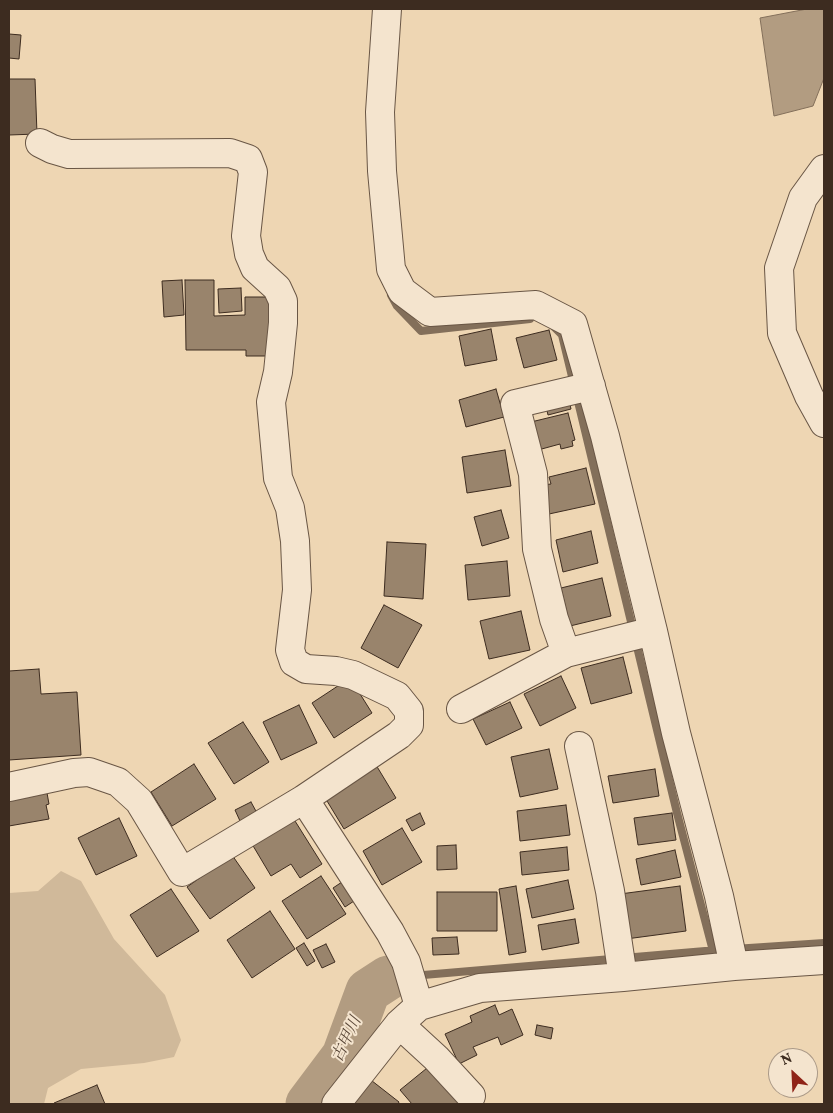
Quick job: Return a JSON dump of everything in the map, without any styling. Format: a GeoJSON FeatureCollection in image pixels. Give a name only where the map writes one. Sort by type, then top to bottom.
{"type":"FeatureCollection","features":[{"type":"Feature","properties":{"kind":"street"},"geometry":{"type":"LineString","coordinates":[[387,9],[380,112],[382,171],[391,269],[402,292],[430,312],[536,305],[573,324],[605,436],[676,733],[719,896],[734,966]]}},
{"type":"Feature","properties":{"kind":"street"},"geometry":{"type":"LineString","coordinates":[[9,787],[74,773],[89,772],[118,782],[140,800],[182,872],[304,799],[399,735],[409,725],[409,711],[397,696],[353,675],[336,671],[306,669],[294,662],[290,650],[297,590],[296,541],[290,508],[278,478],[271,402],[278,372],[283,323],[283,301],[277,288],[255,268],[249,254],[246,236],[252,172],[248,159],[230,153],[69,154],[40,143]]}},
{"type":"Feature","properties":{"kind":"street"},"geometry":{"type":"LineString","coordinates":[[824,170],[803,198],[779,268],[782,333],[809,396],[824,422]]}},
{"type":"Feature","properties":{"kind":"street"},"geometry":{"type":"LineString","coordinates":[[566,653],[554,619],[536,549],[533,474],[515,404],[591,386]]}},
{"type":"Feature","properties":{"kind":"street"},"geometry":{"type":"LineString","coordinates":[[461,709],[566,653],[653,631]]}},
{"type":"Feature","properties":{"kind":"street"},"geometry":{"type":"LineString","coordinates":[[579,746],[610,891],[624,978]]}},
{"type":"Feature","properties":{"kind":"street"},"geometry":{"type":"LineString","coordinates":[[304,799],[390,932],[406,962],[419,1006]]}},
{"type":"Feature","properties":{"kind":"street"},"geometry":{"type":"LineString","coordinates":[[336,1104],[399,1024],[419,1006],[480,988],[624,978],[734,966],[824,960]]}},
{"type":"Feature","properties":{"kind":"street"},"geometry":{"type":"LineString","coordinates":[[399,1024],[436,1058],[471,1096]]}},
{"type":"Feature","properties":{"kind":"shaded area"},"geometry":{"type":"Polygon","coordinates":[[[807,9],[824,9],[824,78],[813,106],[774,116],[760,18],[807,9]]]}},
{"type":"Feature","properties":{"kind":"shaded area"},"geometry":{"type":"Polygon","coordinates":[[[61,871],[81,881],[114,939],[165,995],[181,1040],[174,1057],[144,1063],[81,1069],[48,1088],[44,1104],[9,1104],[9,893],[38,891],[61,871]]]}},
{"type":"Feature","properties":{"kind":"building"},"geometry":{"type":"Polygon","coordinates":[[[9,34],[21,35],[19,59],[9,58],[9,34]]]}},
{"type":"Feature","properties":{"kind":"building"},"geometry":{"type":"Polygon","coordinates":[[[9,79],[35,79],[37,134],[9,135],[9,79]]]}},
{"type":"Feature","properties":{"kind":"building"},"geometry":{"type":"Polygon","coordinates":[[[182,280],[184,315],[164,317],[162,281],[182,280]]]}},
{"type":"Feature","properties":{"kind":"building"},"geometry":{"type":"Polygon","coordinates":[[[185,280],[214,280],[214,316],[245,315],[245,297],[273,297],[273,356],[246,356],[246,350],[186,350],[185,280]]]}},
{"type":"Feature","properties":{"kind":"building"},"geometry":{"type":"Polygon","coordinates":[[[241,288],[242,311],[219,313],[218,289],[241,288]]]}},
{"type":"Feature","properties":{"kind":"building"},"geometry":{"type":"Polygon","coordinates":[[[491,329],[497,360],[465,366],[459,336],[491,329]]]}},
{"type":"Feature","properties":{"kind":"building"},"geometry":{"type":"Polygon","coordinates":[[[549,330],[557,360],[524,368],[516,338],[549,330]]]}},
{"type":"Feature","properties":{"kind":"building"},"geometry":{"type":"Polygon","coordinates":[[[496,389],[504,417],[466,427],[459,400],[496,389]]]}},
{"type":"Feature","properties":{"kind":"building"},"geometry":{"type":"Polygon","coordinates":[[[568,396],[571,409],[548,415],[545,402],[568,396]]]}},
{"type":"Feature","properties":{"kind":"building"},"geometry":{"type":"Polygon","coordinates":[[[568,413],[575,440],[572,441],[573,446],[561,449],[560,444],[538,450],[531,422],[568,413]]]}},
{"type":"Feature","properties":{"kind":"building"},"geometry":{"type":"Polygon","coordinates":[[[505,450],[511,486],[467,493],[462,457],[505,450]]]}},
{"type":"Feature","properties":{"kind":"building"},"geometry":{"type":"Polygon","coordinates":[[[586,468],[595,504],[549,514],[543,485],[551,484],[549,477],[586,468]]]}},
{"type":"Feature","properties":{"kind":"building"},"geometry":{"type":"Polygon","coordinates":[[[501,510],[509,538],[482,546],[474,517],[501,510]]]}},
{"type":"Feature","properties":{"kind":"building"},"geometry":{"type":"Polygon","coordinates":[[[591,531],[598,563],[563,572],[556,540],[591,531]]]}},
{"type":"Feature","properties":{"kind":"building"},"geometry":{"type":"Polygon","coordinates":[[[387,542],[426,544],[423,599],[384,596],[387,542]]]}},
{"type":"Feature","properties":{"kind":"building"},"geometry":{"type":"Polygon","coordinates":[[[507,561],[510,596],[468,600],[465,565],[507,561]]]}},
{"type":"Feature","properties":{"kind":"building"},"geometry":{"type":"Polygon","coordinates":[[[602,578],[611,616],[570,626],[561,588],[602,578]]]}},
{"type":"Feature","properties":{"kind":"building"},"geometry":{"type":"Polygon","coordinates":[[[384,605],[422,625],[398,668],[361,648],[384,605]]]}},
{"type":"Feature","properties":{"kind":"building"},"geometry":{"type":"Polygon","coordinates":[[[521,611],[530,650],[489,659],[480,621],[521,611]]]}},
{"type":"Feature","properties":{"kind":"building"},"geometry":{"type":"Polygon","coordinates":[[[623,657],[632,693],[591,704],[581,668],[623,657]]]}},
{"type":"Feature","properties":{"kind":"building"},"geometry":{"type":"Polygon","coordinates":[[[39,669],[41,694],[77,692],[81,755],[9,760],[9,671],[39,669]]]}},
{"type":"Feature","properties":{"kind":"building"},"geometry":{"type":"Polygon","coordinates":[[[561,676],[576,708],[540,726],[524,694],[561,676]]]}},
{"type":"Feature","properties":{"kind":"building"},"geometry":{"type":"Polygon","coordinates":[[[350,678],[372,713],[334,738],[312,703],[350,678]]]}},
{"type":"Feature","properties":{"kind":"building"},"geometry":{"type":"Polygon","coordinates":[[[510,702],[522,728],[486,745],[473,719],[510,702]]]}},
{"type":"Feature","properties":{"kind":"building"},"geometry":{"type":"Polygon","coordinates":[[[299,705],[317,743],[281,760],[263,722],[299,705]]]}},
{"type":"Feature","properties":{"kind":"building"},"geometry":{"type":"Polygon","coordinates":[[[243,722],[269,762],[234,784],[208,743],[243,722]]]}},
{"type":"Feature","properties":{"kind":"building"},"geometry":{"type":"Polygon","coordinates":[[[549,749],[558,789],[520,797],[511,757],[549,749]]]}},
{"type":"Feature","properties":{"kind":"building"},"geometry":{"type":"Polygon","coordinates":[[[373,760],[396,798],[344,829],[321,791],[373,760]]]}},
{"type":"Feature","properties":{"kind":"building"},"geometry":{"type":"Polygon","coordinates":[[[194,764],[216,799],[172,826],[151,792],[194,764]]]}},
{"type":"Feature","properties":{"kind":"building"},"geometry":{"type":"Polygon","coordinates":[[[655,769],[659,796],[613,803],[608,776],[655,769]]]}},
{"type":"Feature","properties":{"kind":"building"},"geometry":{"type":"Polygon","coordinates":[[[9,791],[47,793],[49,804],[46,805],[49,819],[9,826],[9,791]]]}},
{"type":"Feature","properties":{"kind":"building"},"geometry":{"type":"Polygon","coordinates":[[[251,802],[257,813],[240,821],[235,810],[251,802]]]}},
{"type":"Feature","properties":{"kind":"building"},"geometry":{"type":"Polygon","coordinates":[[[566,805],[570,835],[520,841],[517,811],[566,805]]]}},
{"type":"Feature","properties":{"kind":"building"},"geometry":{"type":"Polygon","coordinates":[[[290,813],[322,864],[300,878],[291,864],[271,876],[249,839],[290,813]]]}},
{"type":"Feature","properties":{"kind":"building"},"geometry":{"type":"Polygon","coordinates":[[[420,813],[425,824],[412,831],[406,820],[420,813]]]}},
{"type":"Feature","properties":{"kind":"building"},"geometry":{"type":"Polygon","coordinates":[[[672,813],[676,840],[638,845],[634,818],[672,813]]]}},
{"type":"Feature","properties":{"kind":"building"},"geometry":{"type":"Polygon","coordinates":[[[119,818],[137,856],[96,875],[78,838],[119,818]]]}},
{"type":"Feature","properties":{"kind":"building"},"geometry":{"type":"Polygon","coordinates":[[[402,828],[422,862],[382,885],[363,851],[402,828]]]}},
{"type":"Feature","properties":{"kind":"building"},"geometry":{"type":"Polygon","coordinates":[[[456,845],[457,869],[437,870],[437,846],[456,845]]]}},
{"type":"Feature","properties":{"kind":"building"},"geometry":{"type":"Polygon","coordinates":[[[567,847],[569,870],[522,875],[520,852],[567,847]]]}},
{"type":"Feature","properties":{"kind":"building"},"geometry":{"type":"Polygon","coordinates":[[[675,850],[681,877],[641,885],[636,859],[675,850]]]}},
{"type":"Feature","properties":{"kind":"building"},"geometry":{"type":"Polygon","coordinates":[[[232,855],[255,888],[210,919],[187,887],[232,855]]]}},
{"type":"Feature","properties":{"kind":"building"},"geometry":{"type":"Polygon","coordinates":[[[321,876],[346,914],[307,939],[282,901],[321,876]]]}},
{"type":"Feature","properties":{"kind":"building"},"geometry":{"type":"Polygon","coordinates":[[[345,880],[357,899],[345,907],[333,888],[345,880]]]}},
{"type":"Feature","properties":{"kind":"building"},"geometry":{"type":"Polygon","coordinates":[[[568,880],[574,909],[532,918],[526,889],[568,880]]]}},
{"type":"Feature","properties":{"kind":"building"},"geometry":{"type":"Polygon","coordinates":[[[516,886],[526,952],[509,955],[499,889],[516,886]]]}},
{"type":"Feature","properties":{"kind":"building"},"geometry":{"type":"Polygon","coordinates":[[[680,886],[686,931],[626,939],[620,894],[680,886]]]}},
{"type":"Feature","properties":{"kind":"building"},"geometry":{"type":"Polygon","coordinates":[[[171,889],[199,931],[157,957],[130,915],[171,889]]]}},
{"type":"Feature","properties":{"kind":"building"},"geometry":{"type":"Polygon","coordinates":[[[437,892],[497,892],[497,931],[437,931],[437,892]]]}},
{"type":"Feature","properties":{"kind":"building"},"geometry":{"type":"Polygon","coordinates":[[[270,911],[295,949],[252,978],[227,940],[270,911]]]}},
{"type":"Feature","properties":{"kind":"building"},"geometry":{"type":"Polygon","coordinates":[[[575,919],[579,943],[542,950],[538,925],[575,919]]]}},
{"type":"Feature","properties":{"kind":"building"},"geometry":{"type":"Polygon","coordinates":[[[457,937],[459,954],[433,955],[432,938],[457,937]]]}},
{"type":"Feature","properties":{"kind":"building"},"geometry":{"type":"Polygon","coordinates":[[[304,943],[315,961],[307,966],[296,948],[304,943]]]}},
{"type":"Feature","properties":{"kind":"building"},"geometry":{"type":"Polygon","coordinates":[[[326,944],[335,962],[322,968],[313,950],[326,944]]]}},
{"type":"Feature","properties":{"kind":"building"},"geometry":{"type":"Polygon","coordinates":[[[495,1005],[499,1015],[512,1009],[523,1035],[501,1045],[498,1037],[473,1047],[477,1055],[459,1064],[445,1034],[472,1022],[470,1016],[495,1005]]]}},
{"type":"Feature","properties":{"kind":"building"},"geometry":{"type":"Polygon","coordinates":[[[537,1025],[553,1028],[551,1039],[535,1035],[537,1025]]]}},
{"type":"Feature","properties":{"kind":"building"},"geometry":{"type":"Polygon","coordinates":[[[432,1064],[466,1104],[412,1104],[400,1090],[432,1064]]]}},
{"type":"Feature","properties":{"kind":"building"},"geometry":{"type":"Polygon","coordinates":[[[367,1077],[399,1102],[398,1104],[345,1104],[367,1077]]]}},
{"type":"Feature","properties":{"kind":"building"},"geometry":{"type":"Polygon","coordinates":[[[97,1085],[105,1104],[54,1103],[97,1085]]]}},
{"type":"Feature","properties":{"kind":"waterway"},"geometry":{"type":"LineString","coordinates":[[391,295],[397,306],[421,331],[530,319]]}},
{"type":"Feature","properties":{"kind":"waterway"},"geometry":{"type":"LineString","coordinates":[[552,325],[562,335],[677,813],[713,951]]}},
{"type":"Feature","properties":{"kind":"waterway"},"geometry":{"type":"LineString","coordinates":[[734,949],[824,943]]}},
{"type":"Feature","properties":{"kind":"waterway"},"geometry":{"type":"LineString","coordinates":[[388,978],[717,950]]}},
{"type":"Feature","properties":{"kind":"waterway","name":"古甲川"},"geometry":{"type":"LineString","coordinates":[[308,1104],[344,1056],[368,991],[388,978]]}}]}
